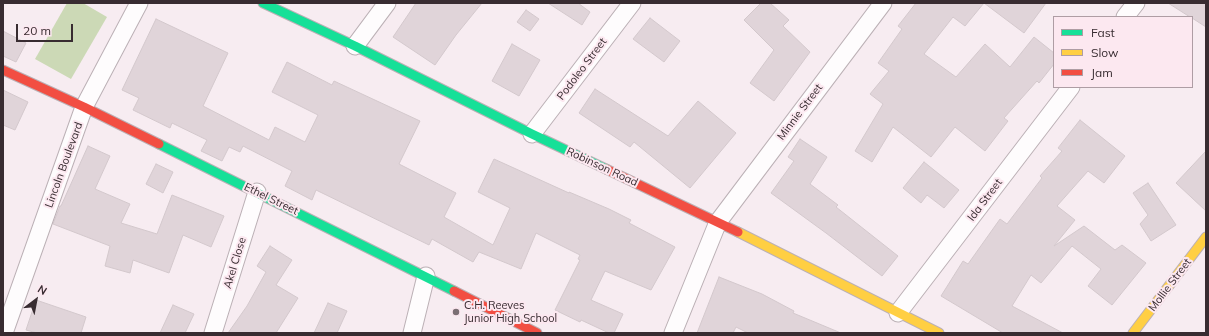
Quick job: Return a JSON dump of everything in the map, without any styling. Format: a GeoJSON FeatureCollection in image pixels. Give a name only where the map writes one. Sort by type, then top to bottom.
{"type":"FeatureCollection","features":[{"type":"Feature","properties":{"kind":"main road","name":"Robinson Road"},"geometry":{"type":"LineString","coordinates":[[264,3],[355,46],[532,134],[718,222],[939,333]]}},
{"type":"Feature","properties":{"kind":"main road","name":"Ethel Street"},"geometry":{"type":"LineString","coordinates":[[3,70],[84,107],[257,192],[537,333]]}},
{"type":"Feature","properties":{"kind":"main road","name":"Mollie Street"},"geometry":{"type":"LineString","coordinates":[[1133,333],[1206,237]]}},
{"type":"Feature","properties":{"kind":"street","name":"Lincoln Boulevard"},"geometry":{"type":"LineString","coordinates":[[4,333],[10,294],[84,107],[139,3]]}},
{"type":"Feature","properties":{"kind":"street"},"geometry":{"type":"LineString","coordinates":[[355,46],[387,3]]}},
{"type":"Feature","properties":{"kind":"street","name":"Podoleo Street"},"geometry":{"type":"LineString","coordinates":[[532,134],[632,3]]}},
{"type":"Feature","properties":{"kind":"street","name":"Minnie Street"},"geometry":{"type":"LineString","coordinates":[[673,333],[718,222],[883,3]]}},
{"type":"Feature","properties":{"kind":"street"},"geometry":{"type":"LineString","coordinates":[[1126,16],[1136,3]]}},
{"type":"Feature","properties":{"kind":"street","name":"Ida Street"},"geometry":{"type":"LineString","coordinates":[[898,313],[1070,88]]}},
{"type":"Feature","properties":{"kind":"street","name":"Akel Close"},"geometry":{"type":"LineString","coordinates":[[213,333],[257,192]]}},
{"type":"Feature","properties":{"kind":"street"},"geometry":{"type":"LineString","coordinates":[[412,333],[426,276]]}},
{"type":"Feature","properties":{"kind":"green space"},"geometry":{"type":"Polygon","coordinates":[[[67,3],[83,3],[107,17],[71,79],[35,59],[67,3]]]}},
{"type":"Feature","properties":{"kind":"building"},"geometry":{"type":"Polygon","coordinates":[[[416,3],[482,3],[456,35],[435,65],[393,37],[416,3]]]}},
{"type":"Feature","properties":{"kind":"building"},"geometry":{"type":"Polygon","coordinates":[[[548,3],[578,3],[590,12],[582,25],[548,3]]]}},
{"type":"Feature","properties":{"kind":"building"},"geometry":{"type":"Polygon","coordinates":[[[761,3],[770,3],[789,20],[783,26],[810,52],[774,101],[750,83],[774,50],[744,20],[761,3]]]}},
{"type":"Feature","properties":{"kind":"building"},"geometry":{"type":"Polygon","coordinates":[[[916,3],[984,3],[965,26],[953,17],[924,54],[956,77],[985,44],[1010,67],[1034,37],[1053,52],[1053,65],[1039,83],[1037,81],[1004,118],[1008,121],[985,151],[955,127],[931,157],[893,127],[872,162],[855,151],[883,104],[870,94],[889,71],[878,63],[902,29],[898,26],[916,3]]]}},
{"type":"Feature","properties":{"kind":"building"},"geometry":{"type":"Polygon","coordinates":[[[984,3],[1046,3],[1024,33],[984,3]]]}},
{"type":"Feature","properties":{"kind":"building"},"geometry":{"type":"Polygon","coordinates":[[[1168,3],[1206,3],[1206,27],[1193,19],[1193,16],[1188,16],[1168,3]]]}},
{"type":"Feature","properties":{"kind":"building"},"geometry":{"type":"Polygon","coordinates":[[[526,10],[539,19],[530,31],[517,22],[526,10]]]}},
{"type":"Feature","properties":{"kind":"building"},"geometry":{"type":"Polygon","coordinates":[[[650,18],[680,41],[664,62],[633,39],[650,18]]]}},
{"type":"Feature","properties":{"kind":"building"},"geometry":{"type":"Polygon","coordinates":[[[156,19],[228,53],[203,106],[269,140],[275,127],[305,142],[318,115],[272,92],[287,62],[332,85],[334,81],[420,121],[399,164],[456,193],[444,217],[493,245],[510,208],[478,192],[494,159],[569,193],[609,209],[631,220],[629,223],[675,247],[651,290],[605,271],[591,300],[623,314],[614,333],[609,333],[581,320],[580,322],[555,310],[580,260],[578,259],[580,255],[536,233],[521,269],[479,252],[473,262],[432,239],[429,245],[316,190],[312,200],[285,186],[292,171],[243,146],[240,152],[229,147],[222,161],[201,151],[207,140],[172,123],[170,128],[133,110],[139,98],[122,90],[156,19]]]}},
{"type":"Feature","properties":{"kind":"building"},"geometry":{"type":"Polygon","coordinates":[[[3,31],[26,43],[16,62],[3,56],[3,31]]]}},
{"type":"Feature","properties":{"kind":"building"},"geometry":{"type":"Polygon","coordinates":[[[512,44],[540,60],[519,96],[492,81],[512,44]]]}},
{"type":"Feature","properties":{"kind":"building"},"geometry":{"type":"Polygon","coordinates":[[[595,89],[668,136],[698,101],[736,133],[690,188],[634,142],[630,147],[579,113],[595,89]]]}},
{"type":"Feature","properties":{"kind":"building"},"geometry":{"type":"Polygon","coordinates":[[[3,90],[28,102],[15,130],[3,125],[3,90]]]}},
{"type":"Feature","properties":{"kind":"building"},"geometry":{"type":"Polygon","coordinates":[[[1080,120],[1125,156],[1104,183],[1088,171],[1057,206],[1075,220],[1054,246],[1084,226],[1115,250],[1122,245],[1146,263],[1112,305],[1088,286],[1101,269],[1072,246],[1041,283],[1031,275],[1012,306],[1063,333],[1003,333],[941,296],[963,261],[968,264],[1000,219],[1007,224],[1042,178],[1040,176],[1062,151],[1058,148],[1080,120]]]}},
{"type":"Feature","properties":{"kind":"building"},"geometry":{"type":"Polygon","coordinates":[[[800,139],[827,157],[810,184],[838,205],[836,207],[898,256],[882,276],[771,193],[794,161],[788,157],[800,139]]]}},
{"type":"Feature","properties":{"kind":"building"},"geometry":{"type":"Polygon","coordinates":[[[88,146],[110,156],[95,189],[130,204],[121,223],[157,234],[172,195],[224,216],[211,247],[183,235],[169,273],[133,260],[130,273],[105,266],[110,246],[53,224],[88,146]]]}},
{"type":"Feature","properties":{"kind":"building"},"geometry":{"type":"Polygon","coordinates":[[[1206,151],[1206,211],[1176,183],[1206,151]]]}},
{"type":"Feature","properties":{"kind":"building"},"geometry":{"type":"Polygon","coordinates":[[[924,162],[959,190],[944,208],[927,195],[921,203],[903,188],[924,162]]]}},
{"type":"Feature","properties":{"kind":"building"},"geometry":{"type":"Polygon","coordinates":[[[156,164],[173,172],[163,193],[146,184],[156,164]]]}},
{"type":"Feature","properties":{"kind":"building"},"geometry":{"type":"Polygon","coordinates":[[[1148,183],[1176,225],[1151,241],[1140,224],[1148,215],[1133,193],[1148,183]]]}},
{"type":"Feature","properties":{"kind":"building"},"geometry":{"type":"Polygon","coordinates":[[[270,246],[292,260],[276,285],[298,298],[276,333],[228,333],[247,306],[266,272],[257,266],[270,246]]]}},
{"type":"Feature","properties":{"kind":"building"},"geometry":{"type":"Polygon","coordinates":[[[719,277],[762,294],[794,311],[793,313],[841,333],[748,333],[736,327],[733,333],[697,333],[719,277]]]}},
{"type":"Feature","properties":{"kind":"building"},"geometry":{"type":"Polygon","coordinates":[[[36,300],[86,317],[81,333],[37,333],[26,330],[36,300]]]}},
{"type":"Feature","properties":{"kind":"building"},"geometry":{"type":"Polygon","coordinates":[[[328,303],[347,311],[337,333],[314,333],[328,303]]]}},
{"type":"Feature","properties":{"kind":"building"},"geometry":{"type":"Polygon","coordinates":[[[173,305],[194,314],[185,333],[160,333],[173,305]]]}},
{"type":"Feature","properties":{"kind":"traffic: fast"},"geometry":{"type":"LineString","coordinates":[[263,3],[355,46],[606,169]]}},
{"type":"Feature","properties":{"kind":"traffic: fast"},"geometry":{"type":"LineString","coordinates":[[159,144],[454,291]]}},
{"type":"Feature","properties":{"kind":"traffic: slow"},"geometry":{"type":"LineString","coordinates":[[738,232],[939,333]]}},
{"type":"Feature","properties":{"kind":"traffic: slow"},"geometry":{"type":"LineString","coordinates":[[1133,333],[1206,237]]}},
{"type":"Feature","properties":{"kind":"traffic: jam"},"geometry":{"type":"LineString","coordinates":[[3,70],[84,107],[159,144]]}},
{"type":"Feature","properties":{"kind":"traffic: jam"},"geometry":{"type":"LineString","coordinates":[[606,169],[738,232]]}},
{"type":"Feature","properties":{"kind":"traffic: jam"},"geometry":{"type":"LineString","coordinates":[[454,291],[537,333]]}},
{"type":"Feature","properties":{"kind":"place","name":"C.H. Reeves Junior High School"},"geometry":{"type":"Point","coordinates":[456,312]}}]}
